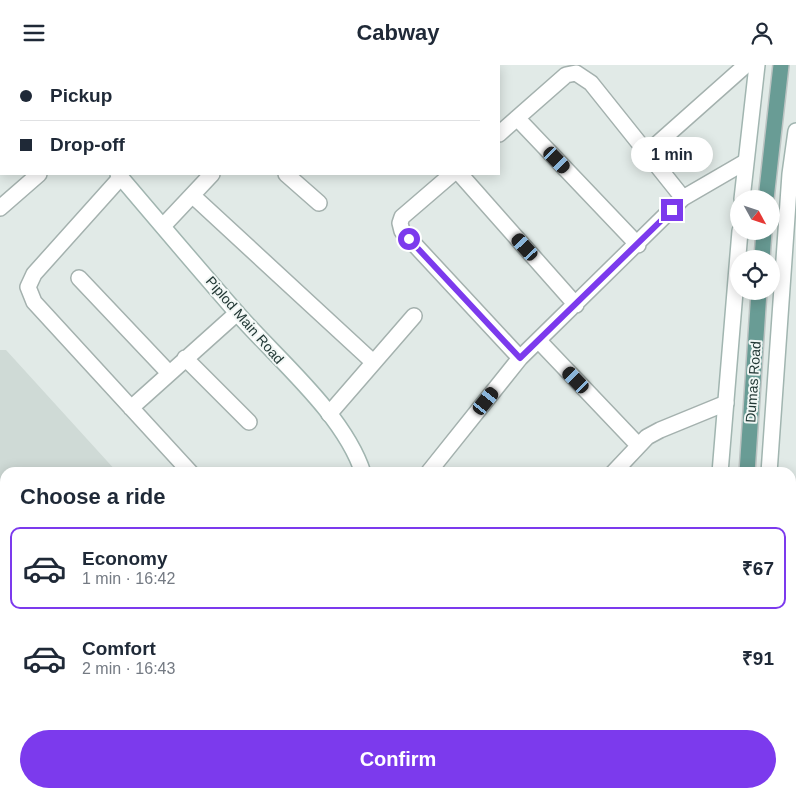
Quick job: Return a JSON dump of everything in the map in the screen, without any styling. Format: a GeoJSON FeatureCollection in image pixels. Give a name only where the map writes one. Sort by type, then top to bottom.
{"type":"FeatureCollection","features":[{"type":"Feature","properties":{"kind":"main road"},"geometry":{"type":"LineString","coordinates":[[767,190],[781,65]]}},
{"type":"Feature","properties":{"kind":"main road","name":"Dumas Road"},"geometry":{"type":"LineString","coordinates":[[746,467],[758,300]]}},
{"type":"Feature","properties":{"kind":"street"},"geometry":{"type":"LineString","coordinates":[[648,152],[746,65]]}},
{"type":"Feature","properties":{"kind":"street"},"geometry":{"type":"LineString","coordinates":[[743,190],[757,65]]}},
{"type":"Feature","properties":{"kind":"street"},"geometry":{"type":"LineString","coordinates":[[500,133],[566,75],[576,73],[591,83],[683,198]]}},
{"type":"Feature","properties":{"kind":"street"},"geometry":{"type":"LineString","coordinates":[[517,118],[638,245]]}},
{"type":"Feature","properties":{"kind":"street"},"geometry":{"type":"LineString","coordinates":[[770,467],[790,174],[796,131]]}},
{"type":"Feature","properties":{"kind":"street"},"geometry":{"type":"LineString","coordinates":[[433,467],[520,358],[638,245],[683,198],[745,162]]}},
{"type":"Feature","properties":{"kind":"street"},"geometry":{"type":"LineString","coordinates":[[0,209],[38,175]]}},
{"type":"Feature","properties":{"kind":"street"},"geometry":{"type":"LineString","coordinates":[[119,175],[34,274],[28,287],[34,301],[185,467]]}},
{"type":"Feature","properties":{"kind":"street","name":"Piplod Main Road"},"geometry":{"type":"LineString","coordinates":[[119,175],[164,225],[237,313],[329,414],[349,442],[360,467]]}},
{"type":"Feature","properties":{"kind":"street"},"geometry":{"type":"LineString","coordinates":[[164,225],[211,175]]}},
{"type":"Feature","properties":{"kind":"street"},"geometry":{"type":"LineString","coordinates":[[287,175],[319,203]]}},
{"type":"Feature","properties":{"kind":"street"},"geometry":{"type":"LineString","coordinates":[[451,175],[402,217],[400,223],[402,231],[520,358]]}},
{"type":"Feature","properties":{"kind":"street"},"geometry":{"type":"LineString","coordinates":[[461,175],[576,305]]}},
{"type":"Feature","properties":{"kind":"street"},"geometry":{"type":"LineString","coordinates":[[192,195],[373,361]]}},
{"type":"Feature","properties":{"kind":"street"},"geometry":{"type":"LineString","coordinates":[[721,467],[739,240]]}},
{"type":"Feature","properties":{"kind":"street"},"geometry":{"type":"LineString","coordinates":[[778,467],[796,247]]}},
{"type":"Feature","properties":{"kind":"street"},"geometry":{"type":"LineString","coordinates":[[79,278],[169,373]]}},
{"type":"Feature","properties":{"kind":"street"},"geometry":{"type":"LineString","coordinates":[[130,408],[237,313]]}},
{"type":"Feature","properties":{"kind":"street"},"geometry":{"type":"LineString","coordinates":[[329,414],[414,316]]}},
{"type":"Feature","properties":{"kind":"street"},"geometry":{"type":"LineString","coordinates":[[538,341],[638,445]]}},
{"type":"Feature","properties":{"kind":"street"},"geometry":{"type":"LineString","coordinates":[[185,358],[250,422]]}},
{"type":"Feature","properties":{"kind":"street"},"geometry":{"type":"LineString","coordinates":[[618,467],[638,445],[660,430],[726,403]]}},
{"type":"Feature","properties":{"kind":"shaded area"},"geometry":{"type":"Polygon","coordinates":[[[0,350],[6,350],[112,467],[0,467],[0,350]]]}},
{"type":"Feature","properties":{"kind":"route"},"geometry":{"type":"LineString","coordinates":[[409,239],[520,358],[589,293],[672,210]]}}]}
